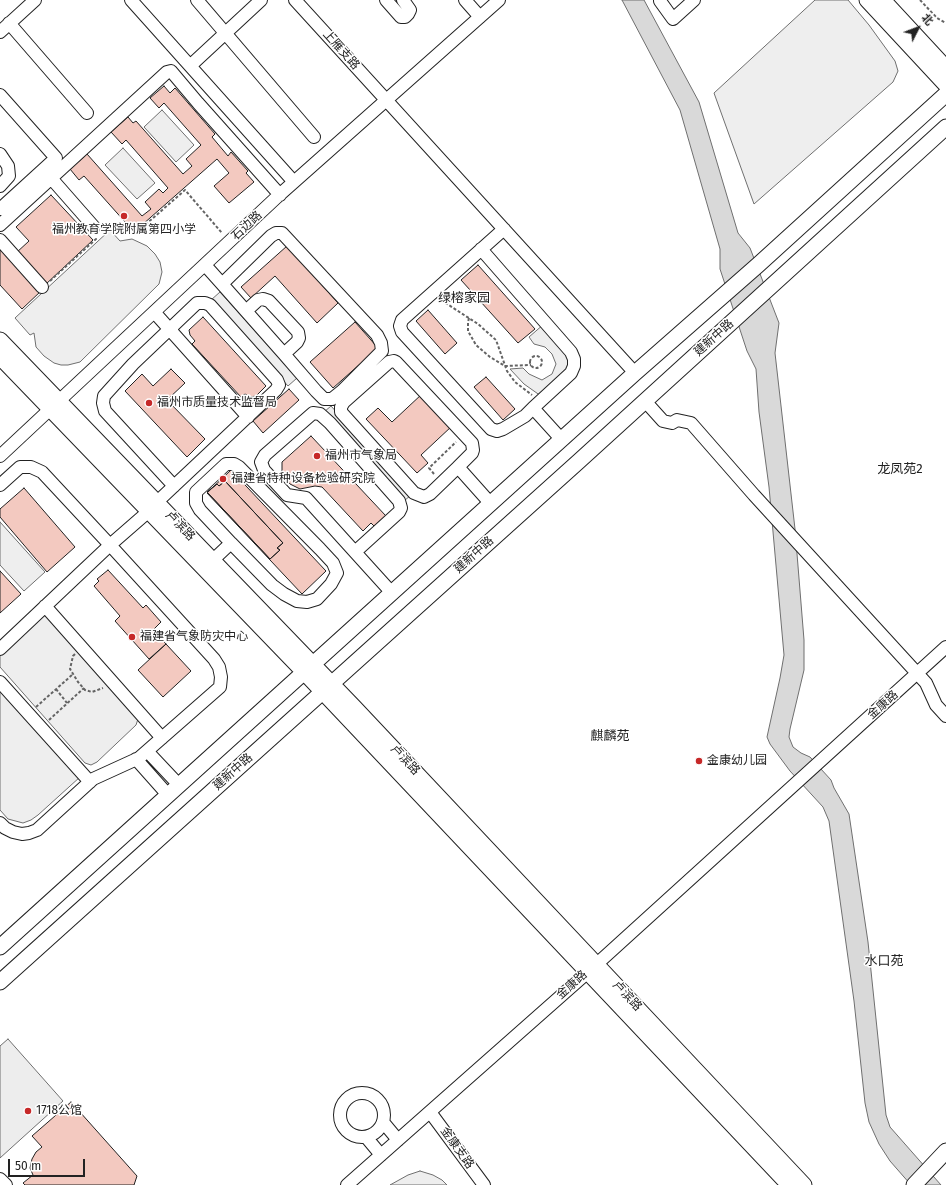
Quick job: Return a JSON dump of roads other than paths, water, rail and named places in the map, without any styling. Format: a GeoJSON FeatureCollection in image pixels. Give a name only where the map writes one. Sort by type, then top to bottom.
{"type":"FeatureCollection","features":[{"type":"Feature","properties":{"kind":"main road"},"geometry":{"type":"LineString","coordinates":[[867,0],[946,86]]}},
{"type":"Feature","properties":{"kind":"main road"},"geometry":{"type":"LineString","coordinates":[[883,0],[946,68]]}},
{"type":"Feature","properties":{"kind":"main road"},"geometry":{"type":"LineString","coordinates":[[0,947],[946,94]]}},
{"type":"Feature","properties":{"kind":"main road","name":"建新中路"},"geometry":{"type":"LineString","coordinates":[[0,982],[738,317],[946,127]]}},
{"type":"Feature","properties":{"kind":"main road","name":"卢滨路"},"geometry":{"type":"LineString","coordinates":[[0,340],[56,406],[153,507],[213,560],[309,668],[592,968],[804,1185]]}},
{"type":"Feature","properties":{"kind":"main road"},"geometry":{"type":"LineString","coordinates":[[0,357],[56,406]]}},
{"type":"Feature","properties":{"kind":"main road"},"geometry":{"type":"LineString","coordinates":[[153,507],[309,668]]}},
{"type":"Feature","properties":{"kind":"main road"},"geometry":{"type":"LineString","coordinates":[[592,968],[788,1185]]}},
{"type":"Feature","properties":{"kind":"main road"},"geometry":{"type":"LineString","coordinates":[[914,1185],[946,1151]]}},
{"type":"Feature","properties":{"kind":"street"},"geometry":{"type":"LineString","coordinates":[[35,0],[4,28],[87,112]]}},
{"type":"Feature","properties":{"kind":"street"},"geometry":{"type":"LineString","coordinates":[[131,0],[294,182]]}},
{"type":"Feature","properties":{"kind":"street"},"geometry":{"type":"LineString","coordinates":[[197,0],[314,137]]}},
{"type":"Feature","properties":{"kind":"street"},"geometry":{"type":"LineString","coordinates":[[190,66],[261,0]]}},
{"type":"Feature","properties":{"kind":"street","name":"上雁支路"},"geometry":{"type":"LineString","coordinates":[[295,0],[635,373]]}},
{"type":"Feature","properties":{"kind":"street"},"geometry":{"type":"LineString","coordinates":[[386,0],[401,17],[405,17],[410,10],[403,0]]}},
{"type":"Feature","properties":{"kind":"street"},"geometry":{"type":"LineString","coordinates":[[465,0],[480,17]]}},
{"type":"Feature","properties":{"kind":"street","name":"石边路"},"geometry":{"type":"LineString","coordinates":[[0,456],[56,406],[294,182],[499,0]]}},
{"type":"Feature","properties":{"kind":"street"},"geometry":{"type":"LineString","coordinates":[[660,1],[673,19],[694,0]]}},
{"type":"Feature","properties":{"kind":"street"},"geometry":{"type":"LineString","coordinates":[[0,225],[167,72],[171,71],[280,195]]}},
{"type":"Feature","properties":{"kind":"street"},"geometry":{"type":"LineString","coordinates":[[0,95],[56,158],[0,209]]}},
{"type":"Feature","properties":{"kind":"street"},"geometry":{"type":"LineString","coordinates":[[0,154],[8,166],[9,176],[0,186]]}},
{"type":"Feature","properties":{"kind":"street"},"geometry":{"type":"LineString","coordinates":[[51,178],[96,229]]}},
{"type":"Feature","properties":{"kind":"street"},"geometry":{"type":"LineString","coordinates":[[481,249],[571,352],[574,359],[574,366],[571,373],[525,416],[497,431],[491,429],[402,332],[400,326],[402,320],[481,249],[504,229]]}},
{"type":"Feature","properties":{"kind":"street"},"geometry":{"type":"LineString","coordinates":[[205,265],[324,399],[332,399],[342,391],[382,351],[382,343],[377,335],[282,233],[276,233],[271,236],[222,284]]}},
{"type":"Feature","properties":{"kind":"street"},"geometry":{"type":"LineString","coordinates":[[0,240],[42,287]]}},
{"type":"Feature","properties":{"kind":"street"},"geometry":{"type":"LineString","coordinates":[[246,311],[258,300],[263,299],[269,301],[298,332],[299,338],[297,342],[284,354]]}},
{"type":"Feature","properties":{"kind":"street"},"geometry":{"type":"LineString","coordinates":[[0,649],[110,545],[153,507],[276,390],[279,385],[277,380],[267,368],[210,305],[205,303],[197,303],[133,364],[104,396],[103,403],[105,411],[174,486]]}},
{"type":"Feature","properties":{"kind":"street"},"geometry":{"type":"LineString","coordinates":[[154,313],[248,417]]}},
{"type":"Feature","properties":{"kind":"street"},"geometry":{"type":"LineString","coordinates":[[389,362],[396,362],[472,444],[474,450],[458,468],[430,494],[424,497],[414,493],[341,412],[341,407],[344,402],[389,362]]}},
{"type":"Feature","properties":{"kind":"street"},"geometry":{"type":"LineString","coordinates":[[645,401],[663,421],[672,423],[677,420],[691,423],[754,495],[926,682],[936,705],[946,716]]}},
{"type":"Feature","properties":{"kind":"street"},"geometry":{"type":"LineString","coordinates":[[537,404],[562,440]]}},
{"type":"Feature","properties":{"kind":"street"},"geometry":{"type":"LineString","coordinates":[[355,552],[399,512],[401,508],[399,501],[330,423],[320,414],[313,413],[265,455],[261,462],[264,470],[288,495],[306,498],[392,593]]}},
{"type":"Feature","properties":{"kind":"street"},"geometry":{"type":"LineString","coordinates":[[226,464],[234,464],[239,467],[320,549],[333,563],[337,573],[331,584],[317,599],[307,602],[297,601],[272,585],[230,543],[200,510],[196,503],[196,492],[226,464]]}},
{"type":"Feature","properties":{"kind":"street"},"geometry":{"type":"LineString","coordinates":[[0,485],[20,467],[31,467],[42,472],[208,653],[219,667],[221,677],[220,687],[147,751],[136,759],[93,779],[37,830],[22,834],[13,832],[5,828],[0,823]]}},
{"type":"Feature","properties":{"kind":"street"},"geometry":{"type":"LineString","coordinates":[[458,468],[491,504]]}},
{"type":"Feature","properties":{"kind":"street"},"geometry":{"type":"LineString","coordinates":[[213,560],[230,543]]}},
{"type":"Feature","properties":{"kind":"street"},"geometry":{"type":"LineString","coordinates":[[45,606],[162,738]]}},
{"type":"Feature","properties":{"kind":"street","name":"金康路"},"geometry":{"type":"LineString","coordinates":[[347,1185],[592,968],[946,647]]}},
{"type":"Feature","properties":{"kind":"street"},"geometry":{"type":"LineString","coordinates":[[0,682],[90,782]]}},
{"type":"Feature","properties":{"kind":"street"},"geometry":{"type":"LineString","coordinates":[[147,751],[174,790]]}},
{"type":"Feature","properties":{"kind":"street"},"geometry":{"type":"LineString","coordinates":[[136,759],[174,790]]}},
{"type":"Feature","properties":{"kind":"street"},"geometry":{"type":"LineString","coordinates":[[366,1094],[378,1101],[382,1107],[384,1115],[382,1122],[379,1129],[373,1134],[366,1137],[359,1137],[352,1135],[346,1130],[340,1118],[340,1111],[347,1099],[353,1095],[366,1094]]}},
{"type":"Feature","properties":{"kind":"street","name":"金康支路"},"geometry":{"type":"LineString","coordinates":[[430,1112],[484,1185]]}},
{"type":"Feature","properties":{"kind":"street"},"geometry":{"type":"LineString","coordinates":[[382,1122],[398,1140]]}},
{"type":"Feature","properties":{"kind":"street"},"geometry":{"type":"LineString","coordinates":[[366,1137],[381,1155]]}},
{"type":"Feature","properties":{"kind":"street"},"geometry":{"type":"LineString","coordinates":[[0,1179],[6,1185]]}},
{"type":"Feature","properties":{"kind":"place","name":"福州教育学院附属第四小学"},"geometry":{"type":"Point","coordinates":[124,216]}},
{"type":"Feature","properties":{"kind":"place","name":"福州市质量技术监督局"},"geometry":{"type":"Point","coordinates":[149,403]}},
{"type":"Feature","properties":{"kind":"place","name":"福州市气象局"},"geometry":{"type":"Point","coordinates":[317,456]}},
{"type":"Feature","properties":{"kind":"place","name":"福建省特种设备检验研究院"},"geometry":{"type":"Point","coordinates":[223,479]}},
{"type":"Feature","properties":{"kind":"place","name":"福建省气象防灾中心"},"geometry":{"type":"Point","coordinates":[132,637]}},
{"type":"Feature","properties":{"kind":"place","name":"金康幼儿园"},"geometry":{"type":"Point","coordinates":[699,761]}},
{"type":"Feature","properties":{"kind":"place","name":"1718公馆"},"geometry":{"type":"Point","coordinates":[28,1111]}},
{"type":"Feature","properties":{"kind":"district","name":"绿榕家园"},"geometry":{"type":"Point","coordinates":[464,298]}},
{"type":"Feature","properties":{"kind":"district","name":"龙凤苑2"},"geometry":{"type":"Point","coordinates":[900,469]}},
{"type":"Feature","properties":{"kind":"district","name":"麒麟苑"},"geometry":{"type":"Point","coordinates":[610,736]}},
{"type":"Feature","properties":{"kind":"district","name":"水口苑"},"geometry":{"type":"Point","coordinates":[884,961]}}]}
